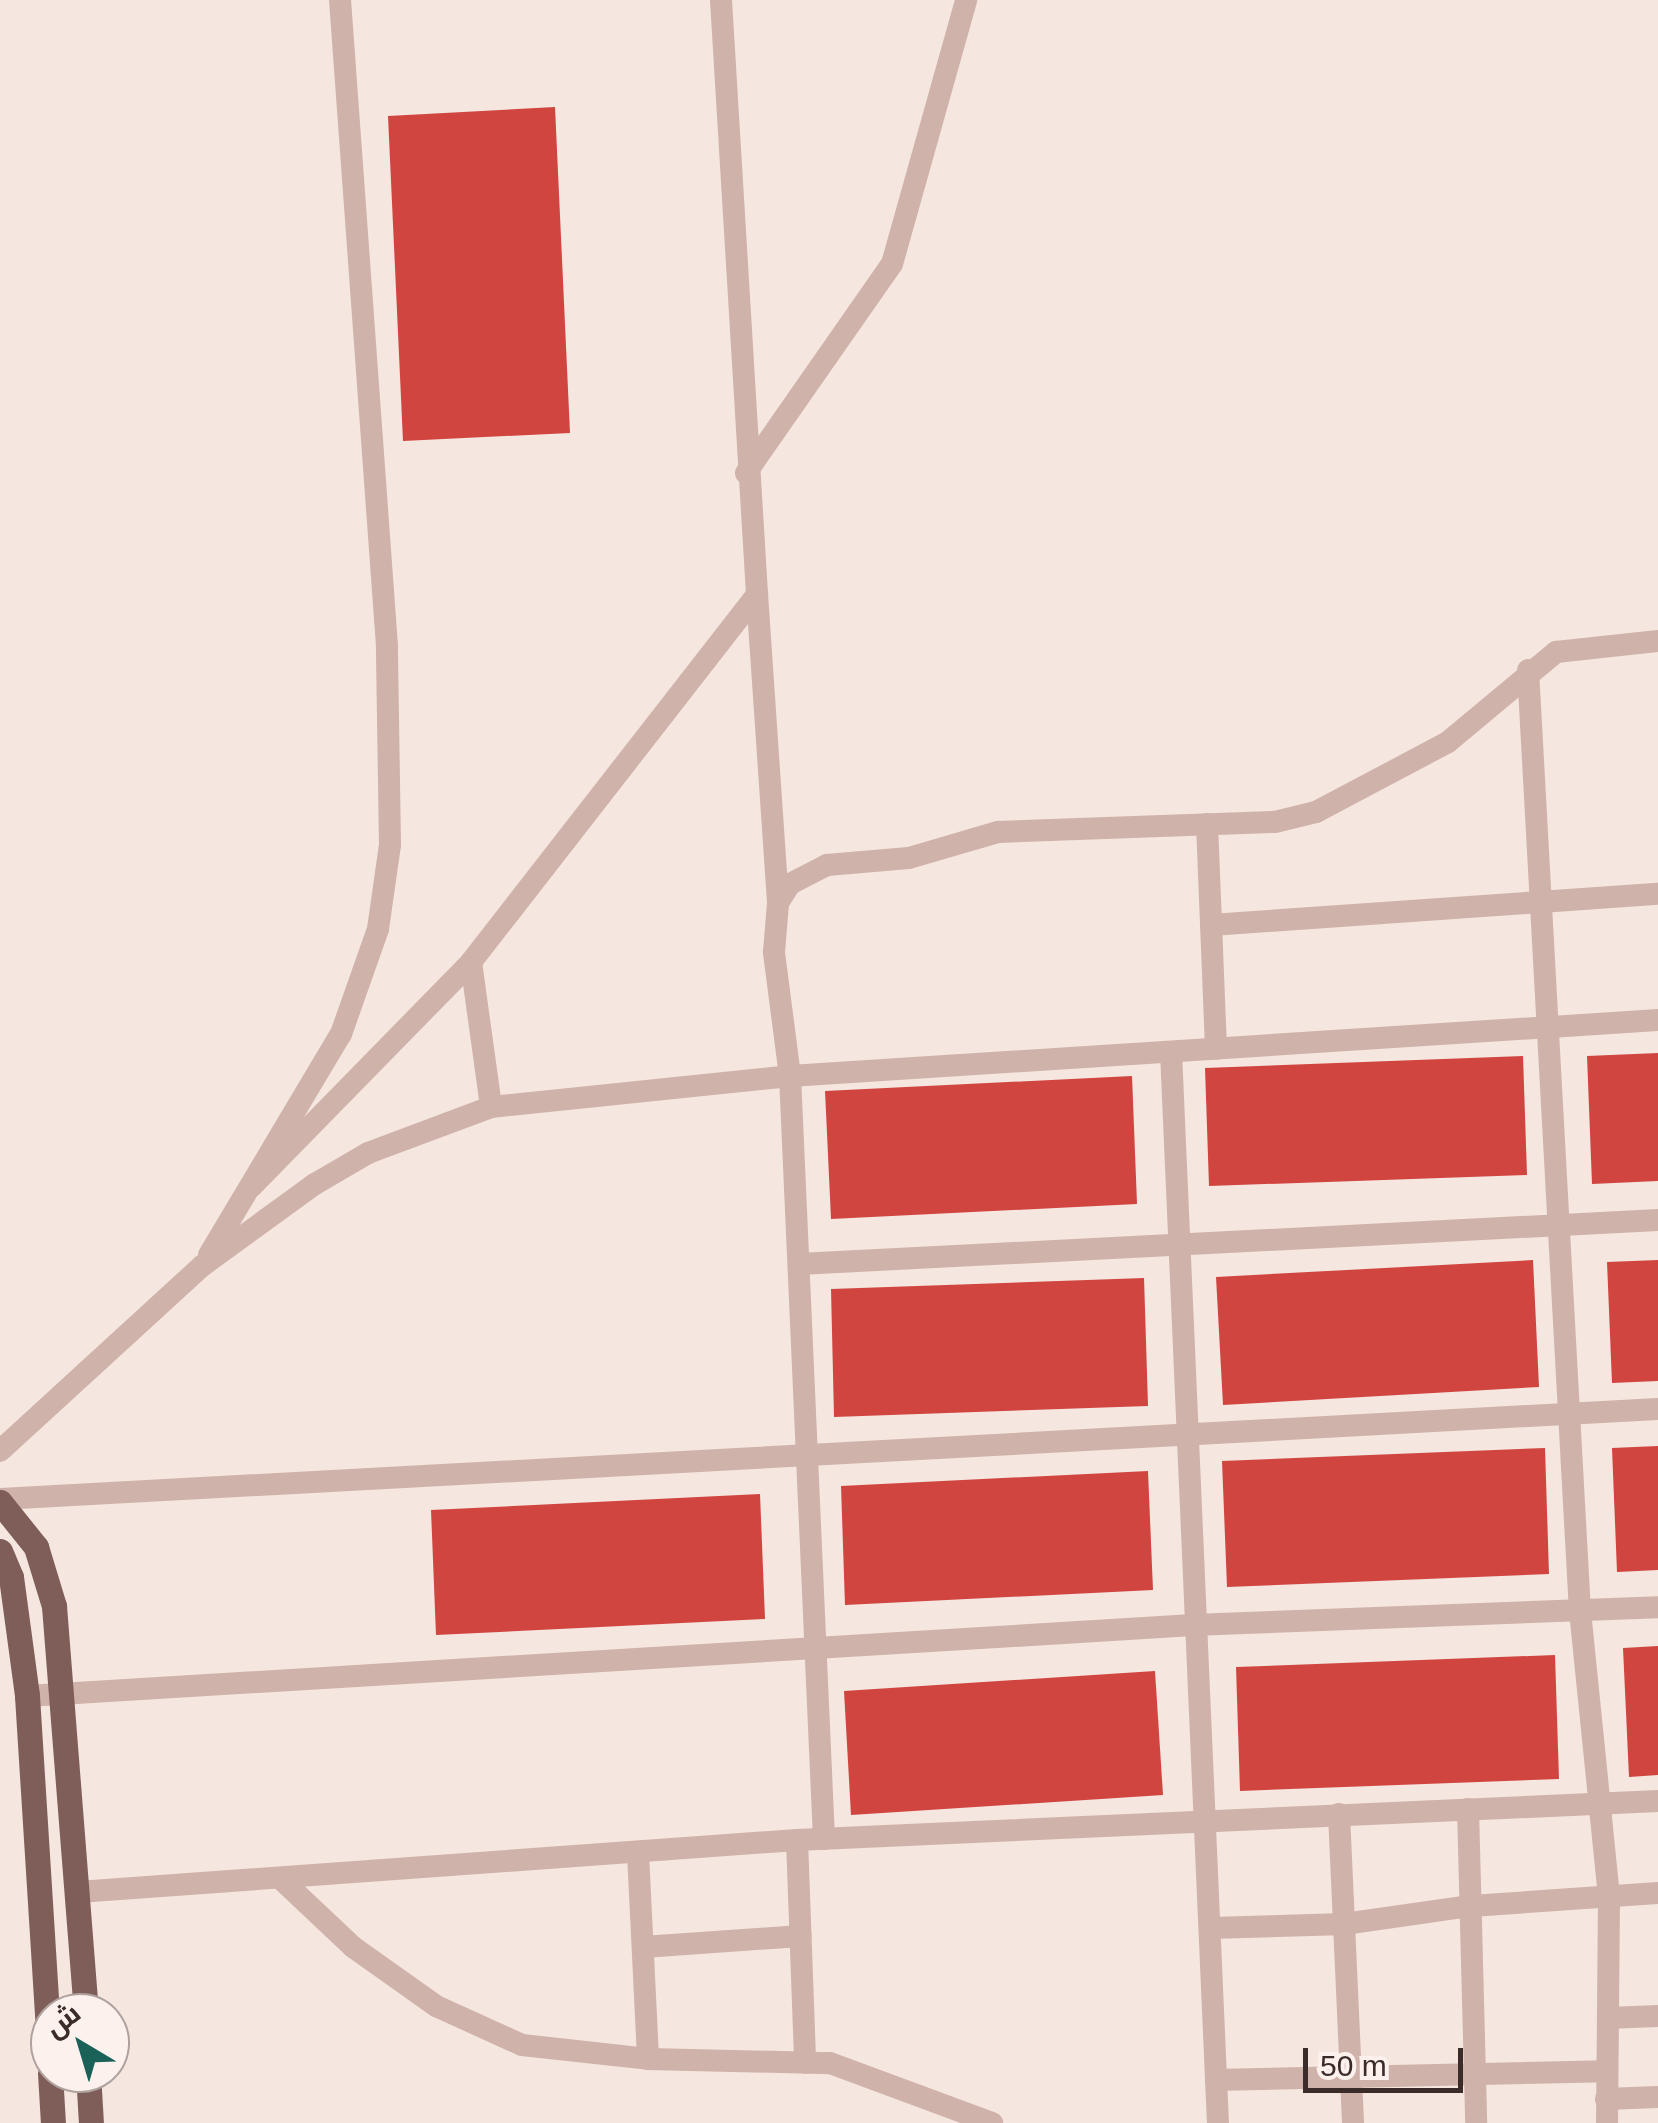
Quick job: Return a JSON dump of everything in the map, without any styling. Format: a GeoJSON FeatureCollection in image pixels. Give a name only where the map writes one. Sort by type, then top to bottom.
{"type":"FeatureCollection","features":[{"type":"Feature","properties":{"kind":"main road"},"geometry":{"type":"LineString","coordinates":[[0,1500],[27,1532],[47,1572],[62,1694],[85,1993]]}},
{"type":"Feature","properties":{"kind":"main road"},"geometry":{"type":"LineString","coordinates":[[0,1551],[10,1578],[28,1696],[45,1993]]}},
{"type":"Feature","properties":{"kind":"main road"},"geometry":{"type":"LineString","coordinates":[[51,2093],[53,2123]]}},
{"type":"Feature","properties":{"kind":"main road"},"geometry":{"type":"LineString","coordinates":[[89,2093],[90,2123]]}},
{"type":"Feature","properties":{"kind":"street"},"geometry":{"type":"LineString","coordinates":[[202,1266],[324,1066],[357,997],[378,929],[390,844],[387,646],[340,0]]}},
{"type":"Feature","properties":{"kind":"street"},"geometry":{"type":"LineString","coordinates":[[721,0],[746,473],[778,903],[774,952],[790,1076],[824,1839]]}},
{"type":"Feature","properties":{"kind":"street"},"geometry":{"type":"LineString","coordinates":[[746,473],[872,302],[892,264],[966,0]]}},
{"type":"Feature","properties":{"kind":"street"},"geometry":{"type":"LineString","coordinates":[[251,1186],[471,962],[757,594]]}},
{"type":"Feature","properties":{"kind":"street"},"geometry":{"type":"LineString","coordinates":[[778,903],[807,871],[932,854],[998,832],[1275,822],[1332,806],[1448,742],[1528,670],[1570,646],[1658,640]]}},
{"type":"Feature","properties":{"kind":"street"},"geometry":{"type":"LineString","coordinates":[[1528,670],[1580,1611],[1609,1897],[1607,2111],[1658,2097]]}},
{"type":"Feature","properties":{"kind":"street"},"geometry":{"type":"LineString","coordinates":[[1207,824],[1216,1049]]}},
{"type":"Feature","properties":{"kind":"street"},"geometry":{"type":"LineString","coordinates":[[1211,925],[1658,894]]}},
{"type":"Feature","properties":{"kind":"street"},"geometry":{"type":"LineString","coordinates":[[471,962],[491,1107]]}},
{"type":"Feature","properties":{"kind":"street"},"geometry":{"type":"LineString","coordinates":[[0,1451],[202,1266],[368,1153],[491,1107],[790,1076],[1658,1020]]}},
{"type":"Feature","properties":{"kind":"street"},"geometry":{"type":"LineString","coordinates":[[1171,1052],[1193,1625],[1206,1819],[1218,2123]]}},
{"type":"Feature","properties":{"kind":"street"},"geometry":{"type":"LineString","coordinates":[[799,1264],[1658,1220]]}},
{"type":"Feature","properties":{"kind":"street"},"geometry":{"type":"LineString","coordinates":[[0,1500],[1658,1409]]}},
{"type":"Feature","properties":{"kind":"street"},"geometry":{"type":"LineString","coordinates":[[28,1696],[1193,1625],[1658,1606]]}},
{"type":"Feature","properties":{"kind":"street"},"geometry":{"type":"LineString","coordinates":[[78,1892],[797,1840],[1658,1801]]}},
{"type":"Feature","properties":{"kind":"street"},"geometry":{"type":"LineString","coordinates":[[1468,1808],[1476,2123]]}},
{"type":"Feature","properties":{"kind":"street"},"geometry":{"type":"LineString","coordinates":[[1339,1814],[1353,2123]]}},
{"type":"Feature","properties":{"kind":"street"},"geometry":{"type":"LineString","coordinates":[[797,1840],[804,2063]]}},
{"type":"Feature","properties":{"kind":"street"},"geometry":{"type":"LineString","coordinates":[[638,1853],[648,2059]]}},
{"type":"Feature","properties":{"kind":"street"},"geometry":{"type":"LineString","coordinates":[[282,1880],[354,1948],[477,2028],[563,2054],[804,2063],[857,2069],[992,2123]]}},
{"type":"Feature","properties":{"kind":"street"},"geometry":{"type":"LineString","coordinates":[[1210,1928],[1344,1924],[1470,1906],[1658,1894]]}},
{"type":"Feature","properties":{"kind":"street"},"geometry":{"type":"LineString","coordinates":[[644,1947],[800,1936]]}},
{"type":"Feature","properties":{"kind":"street"},"geometry":{"type":"LineString","coordinates":[[1608,2018],[1658,2016]]}},
{"type":"Feature","properties":{"kind":"street"},"geometry":{"type":"LineString","coordinates":[[1216,2080],[1351,2081],[1606,2071]]}},
{"type":"Feature","properties":{"kind":"building"},"geometry":{"type":"Polygon","coordinates":[[[555,107],[570,433],[403,441],[388,116],[555,107]]]}},
{"type":"Feature","properties":{"kind":"building"},"geometry":{"type":"Polygon","coordinates":[[[1658,1053],[1658,1181],[1592,1184],[1587,1056],[1658,1053]]]}},
{"type":"Feature","properties":{"kind":"building"},"geometry":{"type":"Polygon","coordinates":[[[1523,1056],[1527,1175],[1209,1186],[1205,1068],[1523,1056]]]}},
{"type":"Feature","properties":{"kind":"building"},"geometry":{"type":"Polygon","coordinates":[[[1132,1076],[1137,1204],[831,1219],[825,1091],[1132,1076]]]}},
{"type":"Feature","properties":{"kind":"building"},"geometry":{"type":"Polygon","coordinates":[[[1533,1260],[1539,1387],[1223,1405],[1216,1277],[1533,1260]]]}},
{"type":"Feature","properties":{"kind":"building"},"geometry":{"type":"Polygon","coordinates":[[[1658,1260],[1658,1381],[1612,1383],[1607,1262],[1658,1260]]]}},
{"type":"Feature","properties":{"kind":"building"},"geometry":{"type":"Polygon","coordinates":[[[1144,1278],[1148,1406],[834,1417],[831,1289],[1144,1278]]]}},
{"type":"Feature","properties":{"kind":"building"},"geometry":{"type":"Polygon","coordinates":[[[1658,1446],[1658,1570],[1617,1572],[1612,1448],[1658,1446]]]}},
{"type":"Feature","properties":{"kind":"building"},"geometry":{"type":"Polygon","coordinates":[[[1545,1448],[1549,1574],[1227,1587],[1222,1461],[1545,1448]]]}},
{"type":"Feature","properties":{"kind":"building"},"geometry":{"type":"Polygon","coordinates":[[[1148,1471],[1153,1590],[845,1605],[841,1486],[1148,1471]]]}},
{"type":"Feature","properties":{"kind":"building"},"geometry":{"type":"Polygon","coordinates":[[[760,1494],[765,1619],[436,1635],[431,1510],[760,1494]]]}},
{"type":"Feature","properties":{"kind":"building"},"geometry":{"type":"Polygon","coordinates":[[[1658,1646],[1658,1775],[1629,1777],[1623,1648],[1658,1646]]]}},
{"type":"Feature","properties":{"kind":"building"},"geometry":{"type":"Polygon","coordinates":[[[1555,1655],[1559,1779],[1240,1791],[1236,1667],[1555,1655]]]}},
{"type":"Feature","properties":{"kind":"building"},"geometry":{"type":"Polygon","coordinates":[[[1155,1671],[1163,1795],[851,1815],[844,1691],[1155,1671]]]}}]}
